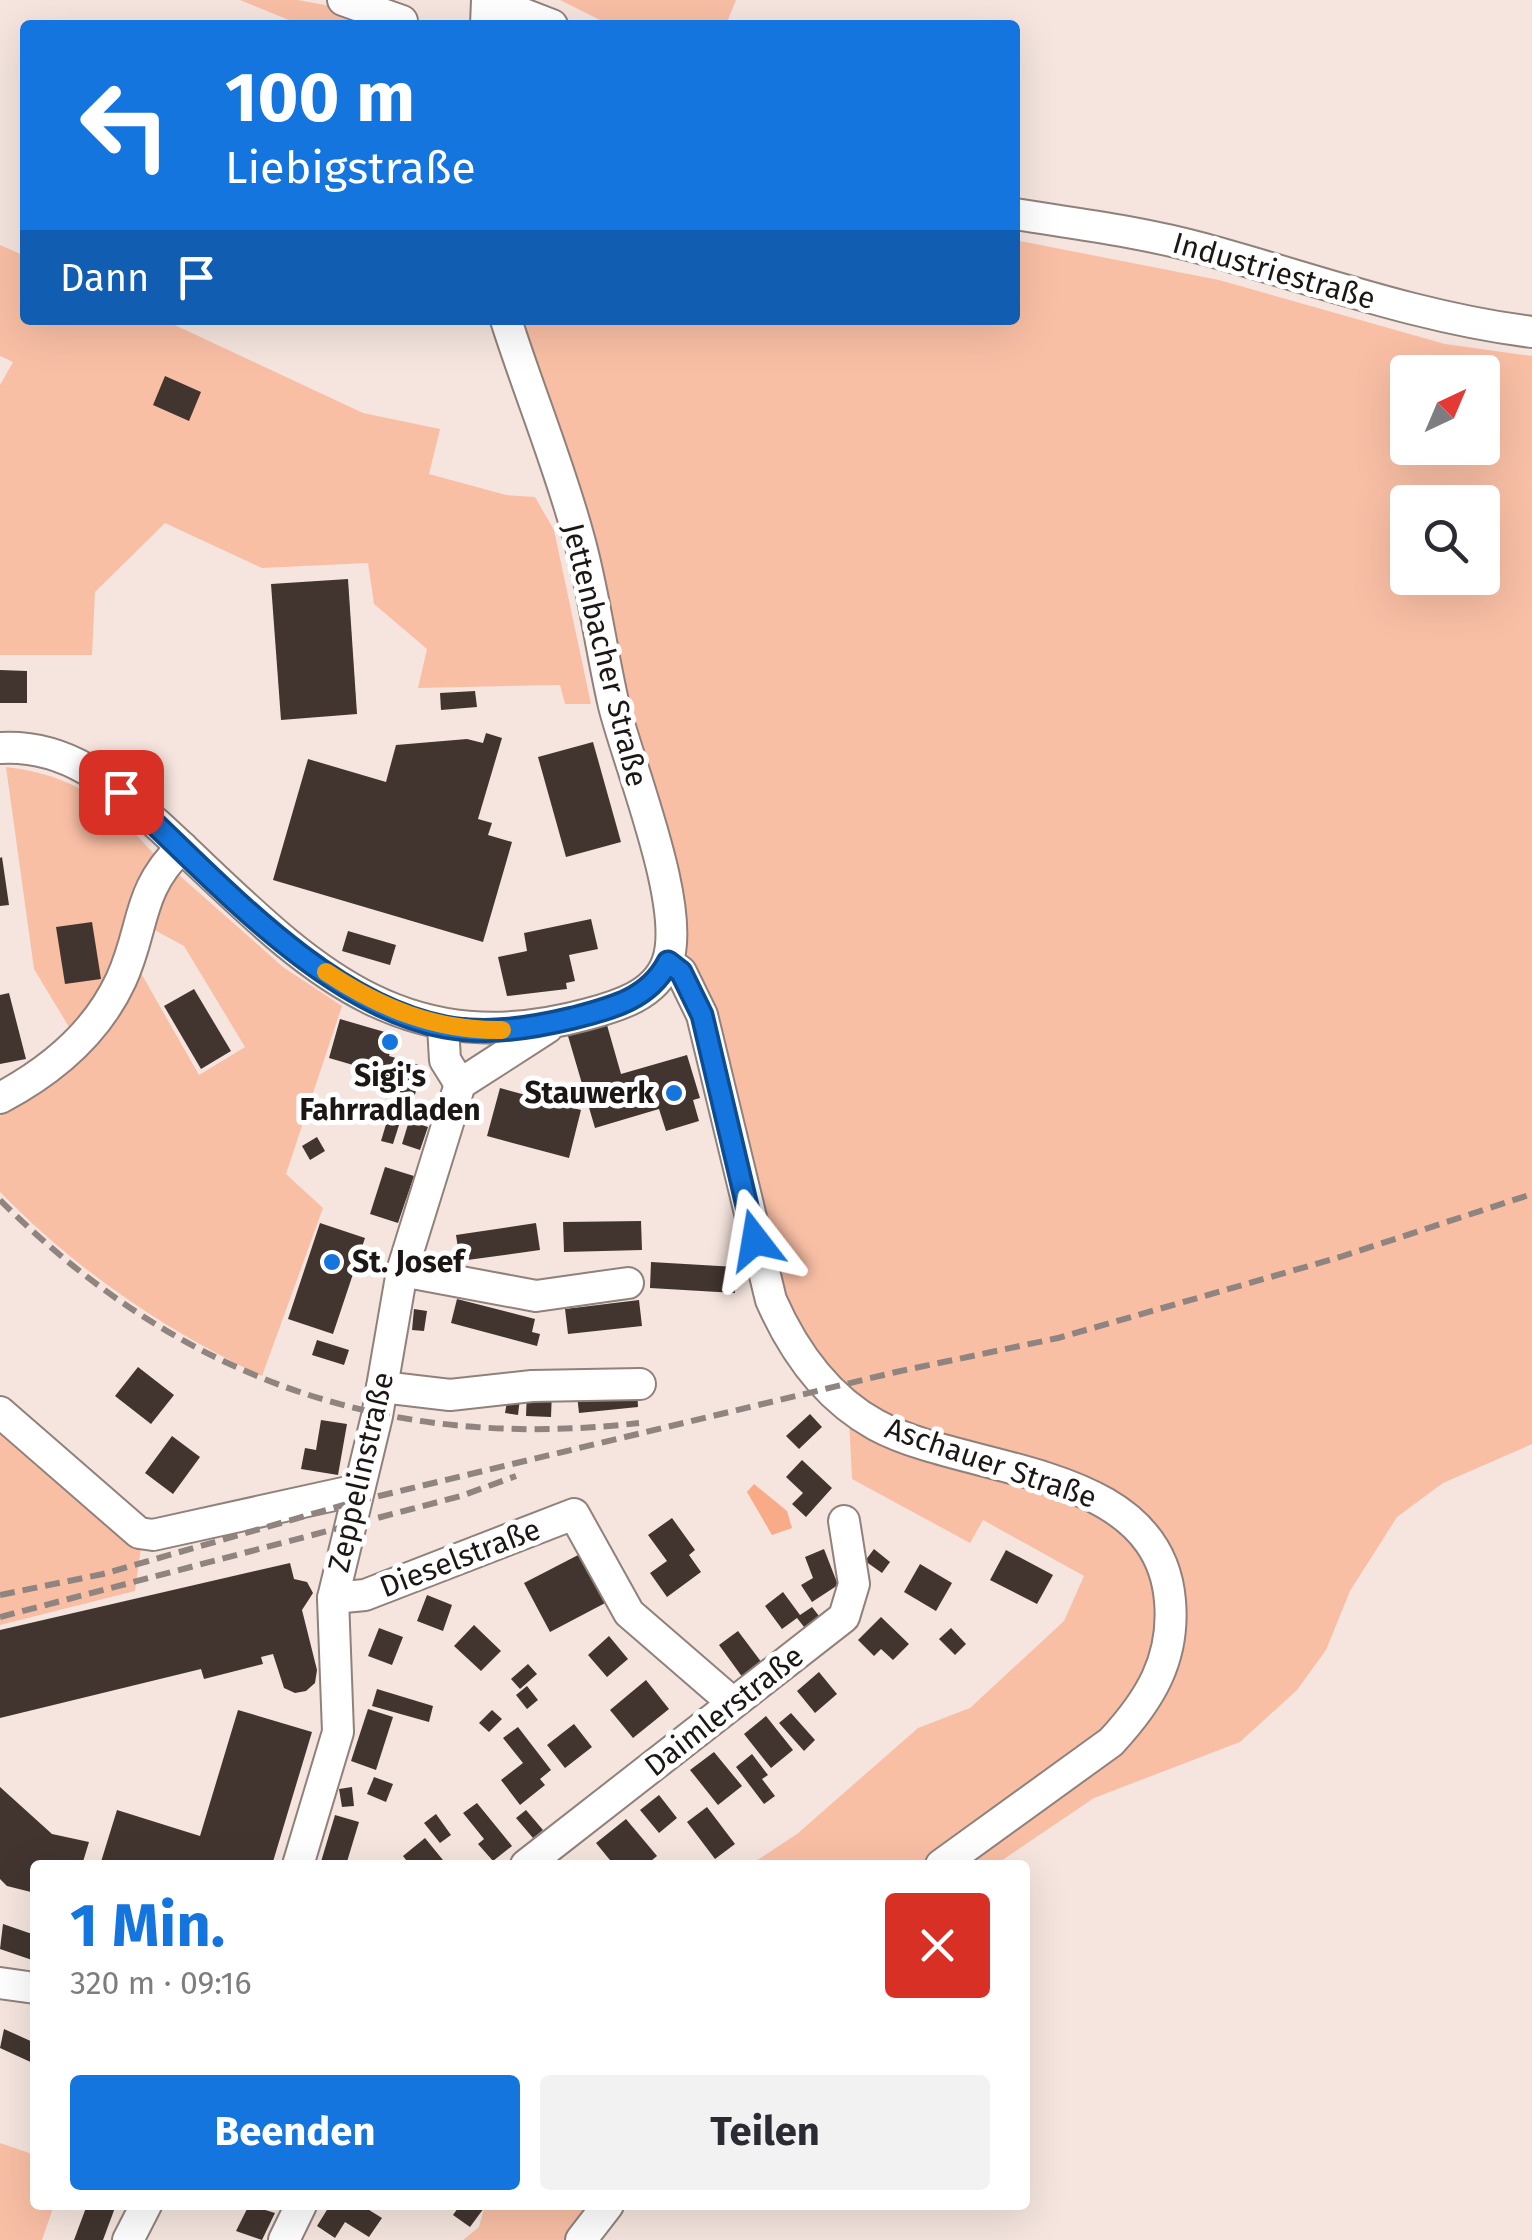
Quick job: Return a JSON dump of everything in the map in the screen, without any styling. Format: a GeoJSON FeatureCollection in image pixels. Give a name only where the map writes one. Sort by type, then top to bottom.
{"type":"FeatureCollection","features":[{"type":"Feature","properties":{"kind":"street"},"geometry":{"type":"LineString","coordinates":[[343,0],[403,15]]}},
{"type":"Feature","properties":{"kind":"street"},"geometry":{"type":"LineString","coordinates":[[487,0],[539,20]]}},
{"type":"Feature","properties":{"kind":"street","name":"Industriestraße"},"geometry":{"type":"LineString","coordinates":[[1020,215],[1134,233],[1434,316],[1532,332]]}},
{"type":"Feature","properties":{"kind":"street","name":"Jettenbacher Straße"},"geometry":{"type":"LineString","coordinates":[[508,325],[580,539],[614,706],[670,904],[668,962]]}},
{"type":"Feature","properties":{"kind":"street"},"geometry":{"type":"LineString","coordinates":[[0,748],[44,750],[73,760],[121,792],[235,898],[328,973],[394,1010],[443,1026],[517,1029],[622,1004],[648,989],[668,962]]}},
{"type":"Feature","properties":{"kind":"street"},"geometry":{"type":"LineString","coordinates":[[0,1098],[44,1075],[103,1012],[122,978],[148,888],[182,847]]}},
{"type":"Feature","properties":{"kind":"street","name":"Aschauer Straße"},"geometry":{"type":"LineString","coordinates":[[668,962],[681,972],[695,995],[771,1300],[792,1343],[818,1378],[859,1414],[899,1436],[1093,1494],[1140,1532],[1165,1571],[1172,1638],[1155,1687],[1134,1717],[1099,1752],[978,1834],[948,1860]]}},
{"type":"Feature","properties":{"kind":"street","name":"Aschauer Straße"},"geometry":{"type":"LineString","coordinates":[[648,989],[675,1004],[705,1043]]}},
{"type":"Feature","properties":{"kind":"street"},"geometry":{"type":"LineString","coordinates":[[443,1026],[445,1060],[460,1084],[556,1022]]}},
{"type":"Feature","properties":{"kind":"street","name":"Zeppelinstraße"},"geometry":{"type":"LineString","coordinates":[[300,1860],[338,1732],[333,1598],[382,1386],[402,1270],[460,1084]]}},
{"type":"Feature","properties":{"kind":"street"},"geometry":{"type":"LineString","coordinates":[[402,1270],[536,1296],[628,1283]]}},
{"type":"Feature","properties":{"kind":"street"},"geometry":{"type":"LineString","coordinates":[[382,1386],[450,1395],[532,1386],[640,1384]]}},
{"type":"Feature","properties":{"kind":"street"},"geometry":{"type":"LineString","coordinates":[[0,1412],[138,1532],[154,1536],[357,1490]]}},
{"type":"Feature","properties":{"kind":"street","name":"Dieselstraße"},"geometry":{"type":"LineString","coordinates":[[333,1598],[365,1595],[574,1514],[628,1613],[734,1703]]}},
{"type":"Feature","properties":{"kind":"street","name":"Daimlerstraße"},"geometry":{"type":"LineString","coordinates":[[532,1860],[844,1616],[854,1584],[844,1521]]}},
{"type":"Feature","properties":{"kind":"street"},"geometry":{"type":"LineString","coordinates":[[0,1983],[30,1987]]}},
{"type":"Feature","properties":{"kind":"street"},"geometry":{"type":"LineString","coordinates":[[128,2240],[143,2210]]}},
{"type":"Feature","properties":{"kind":"street"},"geometry":{"type":"LineString","coordinates":[[284,2240],[299,2210]]}},
{"type":"Feature","properties":{"kind":"street"},"geometry":{"type":"LineString","coordinates":[[582,2240],[604,2210]]}},
{"type":"Feature","properties":{"kind":"shaded area"},"geometry":{"type":"Polygon","coordinates":[[[240,0],[298,0],[357,11],[362,20],[289,20],[240,0]]]}},
{"type":"Feature","properties":{"kind":"shaded area"},"geometry":{"type":"Polygon","coordinates":[[[560,0],[736,0],[728,20],[600,20],[560,0]]]}},
{"type":"Feature","properties":{"kind":"shaded area"},"geometry":{"type":"Polygon","coordinates":[[[1020,241],[1219,280],[1445,344],[1532,356],[1532,1444],[1443,1483],[1397,1517],[1350,1591],[1326,1650],[1297,1690],[1240,1742],[1094,1798],[1002,1860],[965,1860],[1173,1670],[1149,1527],[901,1430],[860,1407],[788,1324],[680,949],[517,325],[1020,325],[1020,241]]]}},
{"type":"Feature","properties":{"kind":"shaded area"},"geometry":{"type":"Polygon","coordinates":[[[0,245],[20,254],[20,325],[175,325],[363,413],[440,429],[429,474],[506,495],[535,497],[554,530],[591,704],[565,704],[560,685],[418,688],[427,649],[374,604],[368,563],[262,568],[165,523],[95,592],[92,655],[0,655],[0,385],[13,362],[0,356],[0,245]]]}},
{"type":"Feature","properties":{"kind":"shaded area"},"geometry":{"type":"Polygon","coordinates":[[[6,767],[52,777],[89,794],[154,854],[135,883],[111,976],[72,1032],[34,969],[6,767]]]}},
{"type":"Feature","properties":{"kind":"shaded area"},"geometry":{"type":"Polygon","coordinates":[[[179,875],[283,967],[342,1006],[286,1174],[323,1208],[262,1376],[190,1339],[123,1296],[59,1247],[0,1192],[0,1116],[57,1078],[137,966],[199,1075],[245,1047],[184,946],[147,926],[170,881],[179,875]]]}},
{"type":"Feature","properties":{"kind":"shaded area"},"geometry":{"type":"Polygon","coordinates":[[[849,1419],[1110,1514],[1150,1559],[1163,1612],[1147,1678],[1102,1737],[975,1824],[932,1860],[758,1860],[797,1834],[918,1728],[970,1708],[1064,1621],[1084,1576],[983,1520],[970,1543],[852,1479],[849,1419]]]}},
{"type":"Feature","properties":{"kind":"shaded area"},"geometry":{"type":"Polygon","coordinates":[[[0,1428],[141,1548],[135,1591],[0,1625],[0,1428]]]}},
{"type":"Feature","properties":{"kind":"shaded area"},"geometry":{"type":"Polygon","coordinates":[[[754,1484],[787,1511],[792,1528],[772,1535],[747,1492],[754,1484]]]}},
{"type":"Feature","properties":{"kind":"shaded area"},"geometry":{"type":"Polygon","coordinates":[[[0,2143],[30,2153],[30,2210],[52,2210],[42,2240],[0,2240],[0,2143]]]}},
{"type":"Feature","properties":{"kind":"shaded area"},"geometry":{"type":"Polygon","coordinates":[[[484,2210],[591,2210],[570,2240],[463,2240],[479,2227],[484,2210]]]}},
{"type":"Feature","properties":{"kind":"building"},"geometry":{"type":"Polygon","coordinates":[[[165,376],[201,392],[189,421],[153,405],[165,376]]]}},
{"type":"Feature","properties":{"kind":"building"},"geometry":{"type":"Polygon","coordinates":[[[348,579],[357,714],[281,720],[271,584],[348,579]]]}},
{"type":"Feature","properties":{"kind":"building"},"geometry":{"type":"Polygon","coordinates":[[[0,670],[27,671],[27,703],[0,703],[0,670]]]}},
{"type":"Feature","properties":{"kind":"building"},"geometry":{"type":"Polygon","coordinates":[[[475,691],[477,707],[441,710],[440,693],[475,691]]]}},
{"type":"Feature","properties":{"kind":"building"},"geometry":{"type":"Polygon","coordinates":[[[486,733],[502,738],[478,819],[492,823],[488,835],[512,842],[483,942],[273,880],[308,759],[386,782],[396,745],[467,739],[483,743],[486,733]]]}},
{"type":"Feature","properties":{"kind":"building"},"geometry":{"type":"Polygon","coordinates":[[[593,742],[621,842],[566,857],[538,757],[593,742]]]}},
{"type":"Feature","properties":{"kind":"building"},"geometry":{"type":"Polygon","coordinates":[[[0,858],[9,905],[0,906],[0,858]]]}},
{"type":"Feature","properties":{"kind":"building"},"geometry":{"type":"Polygon","coordinates":[[[591,919],[598,949],[569,955],[575,981],[566,983],[567,989],[507,996],[498,957],[527,951],[524,933],[591,919]]]}},
{"type":"Feature","properties":{"kind":"building"},"geometry":{"type":"Polygon","coordinates":[[[92,922],[101,979],[65,984],[56,927],[92,922]]]}},
{"type":"Feature","properties":{"kind":"building"},"geometry":{"type":"Polygon","coordinates":[[[348,931],[396,945],[390,965],[342,951],[348,931]]]}},
{"type":"Feature","properties":{"kind":"building"},"geometry":{"type":"Polygon","coordinates":[[[194,989],[231,1051],[201,1069],[164,1006],[194,989]]]}},
{"type":"Feature","properties":{"kind":"building"},"geometry":{"type":"Polygon","coordinates":[[[9,993],[26,1059],[0,1064],[0,995],[9,993]]]}},
{"type":"Feature","properties":{"kind":"building"},"geometry":{"type":"Polygon","coordinates":[[[340,1019],[395,1035],[389,1056],[423,1066],[414,1098],[380,1088],[384,1074],[329,1058],[340,1019]]]}},
{"type":"Feature","properties":{"kind":"building"},"geometry":{"type":"Polygon","coordinates":[[[607,1025],[621,1074],[687,1055],[700,1098],[693,1100],[699,1121],[666,1131],[659,1109],[595,1128],[568,1036],[607,1025]]]}},
{"type":"Feature","properties":{"kind":"building"},"geometry":{"type":"Polygon","coordinates":[[[500,1088],[581,1110],[569,1158],[487,1136],[500,1088]]]}},
{"type":"Feature","properties":{"kind":"building"},"geometry":{"type":"Polygon","coordinates":[[[387,1121],[399,1125],[393,1144],[381,1141],[387,1121]]]}},
{"type":"Feature","properties":{"kind":"building"},"geometry":{"type":"Polygon","coordinates":[[[409,1121],[428,1127],[420,1150],[402,1144],[409,1121]]]}},
{"type":"Feature","properties":{"kind":"building"},"geometry":{"type":"Polygon","coordinates":[[[317,1137],[325,1151],[310,1160],[302,1146],[317,1137]]]}},
{"type":"Feature","properties":{"kind":"building"},"geometry":{"type":"Polygon","coordinates":[[[385,1167],[414,1176],[398,1223],[370,1214],[385,1167]]]}},
{"type":"Feature","properties":{"kind":"building"},"geometry":{"type":"Polygon","coordinates":[[[641,1221],[642,1250],[564,1252],[563,1222],[641,1221]]]}},
{"type":"Feature","properties":{"kind":"building","name":"St. Josef"},"geometry":{"type":"Polygon","coordinates":[[[320,1223],[365,1238],[333,1334],[288,1319],[320,1223]]]}},
{"type":"Feature","properties":{"kind":"building"},"geometry":{"type":"Polygon","coordinates":[[[536,1223],[540,1250],[460,1261],[456,1235],[536,1223]]]}},
{"type":"Feature","properties":{"kind":"building"},"geometry":{"type":"Polygon","coordinates":[[[651,1262],[736,1267],[735,1293],[650,1288],[651,1262]]]}},
{"type":"Feature","properties":{"kind":"building"},"geometry":{"type":"Polygon","coordinates":[[[457,1299],[535,1319],[532,1332],[540,1334],[537,1346],[451,1323],[457,1299]]]}},
{"type":"Feature","properties":{"kind":"building"},"geometry":{"type":"Polygon","coordinates":[[[639,1300],[642,1326],[568,1334],[565,1309],[639,1300]]]}},
{"type":"Feature","properties":{"kind":"building"},"geometry":{"type":"Polygon","coordinates":[[[414,1309],[427,1311],[424,1331],[412,1330],[414,1309]]]}},
{"type":"Feature","properties":{"kind":"building"},"geometry":{"type":"Polygon","coordinates":[[[317,1340],[349,1350],[344,1365],[312,1355],[317,1340]]]}},
{"type":"Feature","properties":{"kind":"building"},"geometry":{"type":"Polygon","coordinates":[[[138,1367],[174,1395],[151,1424],[115,1396],[138,1367]]]}},
{"type":"Feature","properties":{"kind":"building"},"geometry":{"type":"Polygon","coordinates":[[[637,1388],[638,1407],[579,1413],[577,1395],[637,1388]]]}},
{"type":"Feature","properties":{"kind":"building"},"geometry":{"type":"Polygon","coordinates":[[[527,1391],[552,1391],[551,1417],[526,1416],[527,1391]]]}},
{"type":"Feature","properties":{"kind":"building"},"geometry":{"type":"Polygon","coordinates":[[[508,1396],[520,1398],[518,1415],[505,1413],[508,1396]]]}},
{"type":"Feature","properties":{"kind":"building"},"geometry":{"type":"Polygon","coordinates":[[[810,1414],[822,1427],[799,1449],[786,1436],[810,1414]]]}},
{"type":"Feature","properties":{"kind":"building"},"geometry":{"type":"Polygon","coordinates":[[[321,1420],[347,1424],[338,1475],[301,1469],[305,1448],[316,1450],[321,1420]]]}},
{"type":"Feature","properties":{"kind":"building"},"geometry":{"type":"Polygon","coordinates":[[[172,1436],[200,1457],[173,1494],[145,1473],[172,1436]]]}},
{"type":"Feature","properties":{"kind":"building"},"geometry":{"type":"Polygon","coordinates":[[[802,1460],[832,1488],[806,1517],[792,1504],[803,1493],[786,1477],[802,1460]]]}},
{"type":"Feature","properties":{"kind":"building"},"geometry":{"type":"Polygon","coordinates":[[[672,1518],[695,1550],[689,1555],[701,1572],[667,1597],[650,1573],[667,1561],[648,1535],[672,1518]]]}},
{"type":"Feature","properties":{"kind":"building"},"geometry":{"type":"Polygon","coordinates":[[[824,1549],[838,1585],[812,1602],[801,1585],[813,1578],[805,1557],[824,1549]]]}},
{"type":"Feature","properties":{"kind":"building"},"geometry":{"type":"Polygon","coordinates":[[[874,1549],[890,1562],[882,1573],[865,1561],[874,1549]]]}},
{"type":"Feature","properties":{"kind":"building"},"geometry":{"type":"Polygon","coordinates":[[[1006,1550],[1053,1575],[1037,1604],[990,1580],[1006,1550]]]}},
{"type":"Feature","properties":{"kind":"building"},"geometry":{"type":"Polygon","coordinates":[[[584,1552],[609,1601],[550,1632],[524,1583],[584,1552]]]}},
{"type":"Feature","properties":{"kind":"building"},"geometry":{"type":"Polygon","coordinates":[[[290,1563],[294,1579],[307,1582],[313,1593],[302,1610],[317,1670],[315,1683],[306,1691],[295,1693],[284,1688],[273,1654],[261,1657],[263,1664],[204,1679],[201,1669],[0,1718],[0,1630],[290,1563]]]}},
{"type":"Feature","properties":{"kind":"building"},"geometry":{"type":"Polygon","coordinates":[[[920,1564],[952,1583],[936,1611],[904,1592],[920,1564]]]}},
{"type":"Feature","properties":{"kind":"building"},"geometry":{"type":"Polygon","coordinates":[[[783,1592],[800,1615],[812,1607],[823,1621],[808,1632],[797,1618],[782,1629],[765,1606],[783,1592]]]}},
{"type":"Feature","properties":{"kind":"building"},"geometry":{"type":"Polygon","coordinates":[[[427,1595],[452,1605],[443,1631],[417,1621],[427,1595]]]}},
{"type":"Feature","properties":{"kind":"building"},"geometry":{"type":"Polygon","coordinates":[[[881,1617],[909,1644],[893,1660],[881,1649],[874,1656],[858,1640],[881,1617]]]}},
{"type":"Feature","properties":{"kind":"building"},"geometry":{"type":"Polygon","coordinates":[[[474,1625],[501,1651],[481,1671],[454,1646],[474,1625]]]}},
{"type":"Feature","properties":{"kind":"building"},"geometry":{"type":"Polygon","coordinates":[[[379,1628],[403,1637],[392,1665],[368,1656],[379,1628]]]}},
{"type":"Feature","properties":{"kind":"building"},"geometry":{"type":"Polygon","coordinates":[[[951,1628],[966,1644],[955,1655],[939,1639],[951,1628]]]}},
{"type":"Feature","properties":{"kind":"building"},"geometry":{"type":"Polygon","coordinates":[[[738,1631],[762,1663],[743,1678],[719,1645],[738,1631]]]}},
{"type":"Feature","properties":{"kind":"building"},"geometry":{"type":"Polygon","coordinates":[[[609,1636],[628,1659],[607,1677],[588,1655],[609,1636]]]}},
{"type":"Feature","properties":{"kind":"building"},"geometry":{"type":"Polygon","coordinates":[[[528,1664],[537,1674],[520,1689],[511,1679],[528,1664]]]}},
{"type":"Feature","properties":{"kind":"building"},"geometry":{"type":"Polygon","coordinates":[[[819,1672],[837,1694],[815,1713],[797,1691],[819,1672]]]}},
{"type":"Feature","properties":{"kind":"building"},"geometry":{"type":"Polygon","coordinates":[[[646,1680],[669,1709],[633,1738],[610,1710],[646,1680]]]}},
{"type":"Feature","properties":{"kind":"building"},"geometry":{"type":"Polygon","coordinates":[[[527,1686],[538,1700],[527,1709],[516,1695],[527,1686]]]}},
{"type":"Feature","properties":{"kind":"building"},"geometry":{"type":"Polygon","coordinates":[[[377,1689],[433,1706],[429,1722],[372,1706],[377,1689]]]}},
{"type":"Feature","properties":{"kind":"building"},"geometry":{"type":"Polygon","coordinates":[[[368,1709],[393,1717],[376,1770],[351,1761],[368,1709]]]}},
{"type":"Feature","properties":{"kind":"building"},"geometry":{"type":"Polygon","coordinates":[[[238,1710],[312,1732],[274,1860],[102,1860],[117,1810],[200,1836],[238,1710]]]}},
{"type":"Feature","properties":{"kind":"building"},"geometry":{"type":"Polygon","coordinates":[[[492,1710],[502,1719],[489,1732],[479,1723],[492,1710]]]}},
{"type":"Feature","properties":{"kind":"building"},"geometry":{"type":"Polygon","coordinates":[[[791,1713],[815,1740],[804,1751],[779,1723],[791,1713]]]}},
{"type":"Feature","properties":{"kind":"building"},"geometry":{"type":"Polygon","coordinates":[[[766,1716],[793,1750],[771,1768],[744,1734],[766,1716]]]}},
{"type":"Feature","properties":{"kind":"building"},"geometry":{"type":"Polygon","coordinates":[[[574,1724],[592,1747],[565,1768],[547,1745],[574,1724]]]}},
{"type":"Feature","properties":{"kind":"building"},"geometry":{"type":"Polygon","coordinates":[[[518,1727],[551,1770],[540,1779],[545,1785],[520,1805],[501,1780],[523,1763],[503,1738],[518,1727]]]}},
{"type":"Feature","properties":{"kind":"building"},"geometry":{"type":"Polygon","coordinates":[[[714,1752],[742,1786],[718,1805],[690,1770],[714,1752]]]}},
{"type":"Feature","properties":{"kind":"building"},"geometry":{"type":"Polygon","coordinates":[[[752,1754],[768,1775],[762,1779],[775,1796],[764,1804],[736,1767],[752,1754]]]}},
{"type":"Feature","properties":{"kind":"building"},"geometry":{"type":"Polygon","coordinates":[[[374,1777],[393,1784],[386,1802],[367,1794],[374,1777]]]}},
{"type":"Feature","properties":{"kind":"building"},"geometry":{"type":"Polygon","coordinates":[[[0,1787],[52,1834],[89,1842],[84,1860],[30,1860],[30,1892],[7,1886],[0,1879],[0,1787]]]}},
{"type":"Feature","properties":{"kind":"building"},"geometry":{"type":"Polygon","coordinates":[[[352,1787],[354,1806],[342,1807],[339,1789],[352,1787]]]}},
{"type":"Feature","properties":{"kind":"building"},"geometry":{"type":"Polygon","coordinates":[[[659,1795],[677,1818],[659,1833],[640,1810],[659,1795]]]}},
{"type":"Feature","properties":{"kind":"building"},"geometry":{"type":"Polygon","coordinates":[[[477,1803],[512,1846],[492,1860],[478,1844],[484,1839],[463,1813],[477,1803]]]}},
{"type":"Feature","properties":{"kind":"building"},"geometry":{"type":"Polygon","coordinates":[[[707,1807],[735,1844],[715,1859],[687,1822],[707,1807]]]}},
{"type":"Feature","properties":{"kind":"building"},"geometry":{"type":"Polygon","coordinates":[[[526,1810],[543,1830],[533,1838],[516,1818],[526,1810]]]}},
{"type":"Feature","properties":{"kind":"building"},"geometry":{"type":"Polygon","coordinates":[[[436,1814],[451,1835],[440,1843],[424,1823],[436,1814]]]}},
{"type":"Feature","properties":{"kind":"building"},"geometry":{"type":"Polygon","coordinates":[[[335,1815],[359,1822],[348,1860],[322,1860],[335,1815]]]}},
{"type":"Feature","properties":{"kind":"building"},"geometry":{"type":"Polygon","coordinates":[[[626,1819],[657,1856],[652,1860],[610,1860],[596,1843],[626,1819]]]}},
{"type":"Feature","properties":{"kind":"building"},"geometry":{"type":"Polygon","coordinates":[[[425,1838],[443,1860],[406,1860],[403,1856],[425,1838]]]}},
{"type":"Feature","properties":{"kind":"building"},"geometry":{"type":"Polygon","coordinates":[[[3,1924],[30,1933],[30,1959],[0,1949],[3,1924]]]}},
{"type":"Feature","properties":{"kind":"building"},"geometry":{"type":"Polygon","coordinates":[[[4,2029],[30,2041],[30,2062],[0,2048],[4,2029]]]}},
{"type":"Feature","properties":{"kind":"building"},"geometry":{"type":"Polygon","coordinates":[[[85,2210],[114,2210],[103,2240],[74,2240],[85,2210]]]}},
{"type":"Feature","properties":{"kind":"building"},"geometry":{"type":"Polygon","coordinates":[[[246,2210],[275,2213],[262,2240],[236,2231],[246,2210]]]}},
{"type":"Feature","properties":{"kind":"building"},"geometry":{"type":"Polygon","coordinates":[[[327,2210],[369,2210],[382,2218],[369,2237],[345,2222],[335,2238],[317,2226],[327,2210]]]}},
{"type":"Feature","properties":{"kind":"building"},"geometry":{"type":"Polygon","coordinates":[[[456,2210],[483,2210],[470,2227],[453,2215],[456,2210]]]}},
{"type":"Feature","properties":{"kind":"railway"},"geometry":{"type":"LineString","coordinates":[[0,1595],[103,1574],[354,1502],[896,1372],[1058,1338],[1340,1257],[1532,1194]]}},
{"type":"Feature","properties":{"kind":"railway"},"geometry":{"type":"LineString","coordinates":[[0,1200],[69,1262],[140,1314],[215,1357],[292,1390],[374,1412],[458,1426],[547,1429],[639,1423]]}},
{"type":"Feature","properties":{"kind":"railway"},"geometry":{"type":"LineString","coordinates":[[0,1617],[461,1496],[516,1476]]}},
{"type":"Feature","properties":{"kind":"slow traffic"},"geometry":{"type":"LineString","coordinates":[[326,972],[364,996],[418,1018],[443,1026],[502,1030]]}},
{"type":"Feature","properties":{"kind":"place","name":"Sigi's Fahrradladen"},"geometry":{"type":"Point","coordinates":[390,1042]}},
{"type":"Feature","properties":{"kind":"place","name":"Stauwerk"},"geometry":{"type":"Point","coordinates":[674,1093]}},
{"type":"Feature","properties":{"kind":"place","name":"St. Josef"},"geometry":{"type":"Point","coordinates":[332,1262]}},
{"type":"Feature","properties":{"kind":"route"},"geometry":{"type":"LineString","coordinates":[[121,792],[235,898],[328,973],[394,1010],[443,1026],[517,1029],[588,1014],[622,1004],[648,989],[668,962],[681,972],[702,1015],[705,1043],[755,1240]]}}]}
